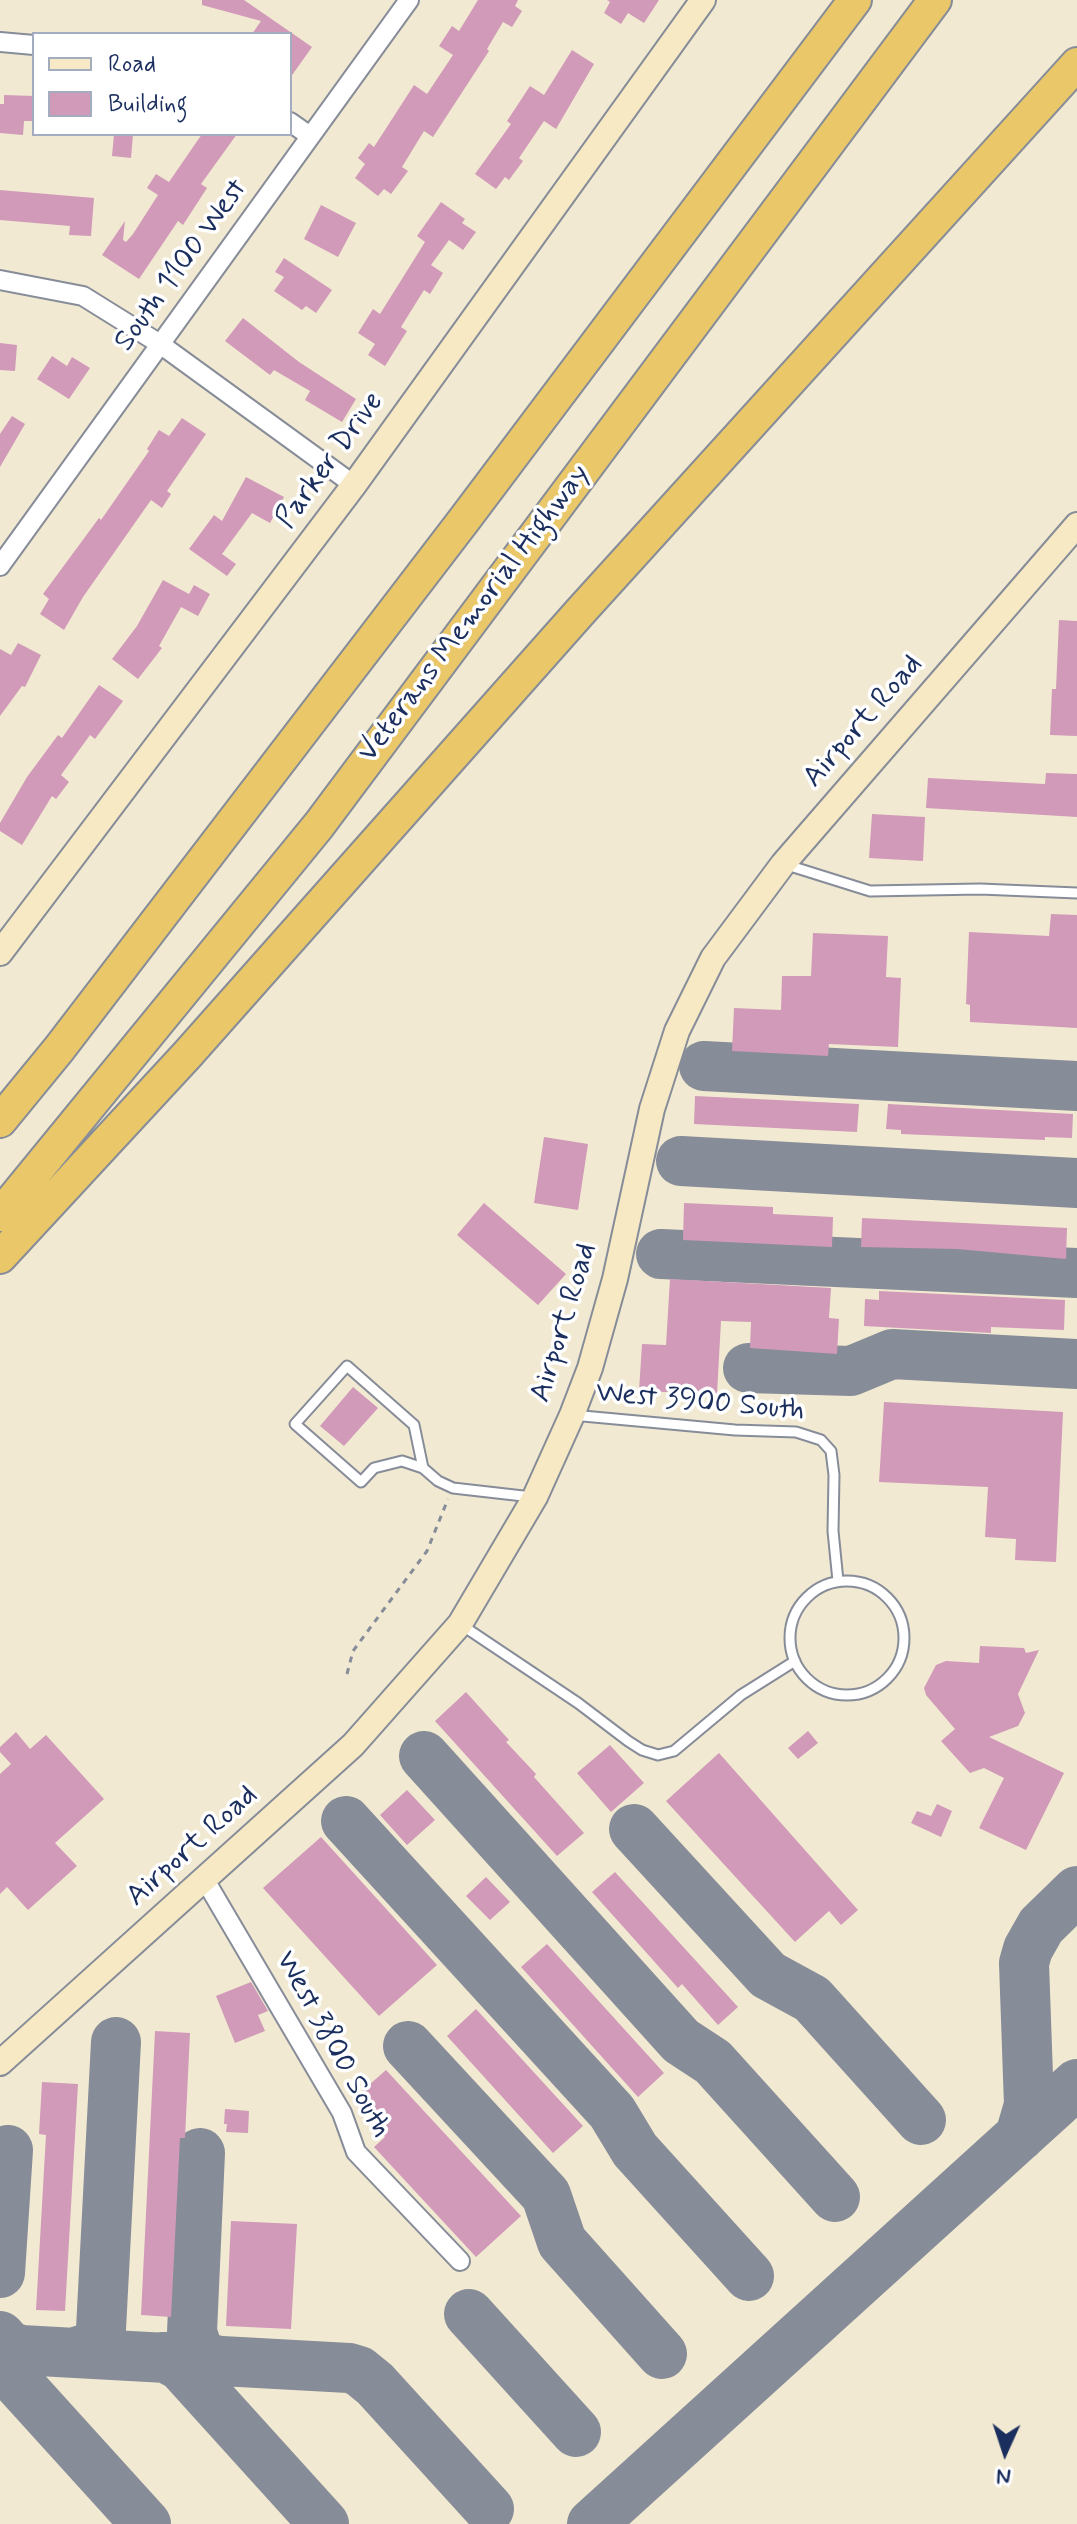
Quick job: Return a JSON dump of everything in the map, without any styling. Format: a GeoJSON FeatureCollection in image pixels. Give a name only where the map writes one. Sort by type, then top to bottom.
{"type":"FeatureCollection","features":[{"type":"Feature","properties":{"kind":"highway","name":"Veterans Memorial Highway"},"geometry":{"type":"LineString","coordinates":[[0,1215],[319,825],[935,0]]}},
{"type":"Feature","properties":{"kind":"highway"},"geometry":{"type":"LineString","coordinates":[[0,1121],[69,1037],[455,533],[849,6]]}},
{"type":"Feature","properties":{"kind":"highway"},"geometry":{"type":"LineString","coordinates":[[0,1257],[187,1055],[580,612],[1077,64]]}},
{"type":"Feature","properties":{"kind":"street","name":"South 1100 West"},"geometry":{"type":"LineString","coordinates":[[0,566],[409,0]]}},
{"type":"Feature","properties":{"kind":"street","name":"Parker Drive"},"geometry":{"type":"LineString","coordinates":[[0,953],[354,485],[703,0]]}},
{"type":"Feature","properties":{"kind":"street"},"geometry":{"type":"LineString","coordinates":[[0,42],[32,45]]}},
{"type":"Feature","properties":{"kind":"street"},"geometry":{"type":"LineString","coordinates":[[292,123],[310,136]]}},
{"type":"Feature","properties":{"kind":"street"},"geometry":{"type":"LineString","coordinates":[[0,280],[83,296],[160,344],[354,485]]}},
{"type":"Feature","properties":{"kind":"street","name":"Airport Road"},"geometry":{"type":"LineString","coordinates":[[0,2063],[353,1745],[460,1624],[535,1497],[590,1368],[615,1279],[652,1109],[677,1031],[713,958],[783,864],[1077,525]]}},
{"type":"Feature","properties":{"kind":"street","name":"West 3800 South"},"geometry":{"type":"LineString","coordinates":[[205,1880],[342,2113],[356,2152],[460,2261]]}},
{"type":"Feature","properties":{"kind":"lane"},"geometry":{"type":"LineString","coordinates":[[783,864],[870,891],[980,889],[1077,893]]}},
{"type":"Feature","properties":{"kind":"lane"},"geometry":{"type":"LineString","coordinates":[[423,1468],[414,1425],[347,1366],[295,1424],[361,1482],[374,1468],[402,1461],[423,1468],[438,1481],[453,1488],[535,1497]]}},
{"type":"Feature","properties":{"kind":"lane","name":"West 3900 South"},"geometry":{"type":"LineString","coordinates":[[572,1415],[735,1430],[796,1432],[821,1440],[831,1451],[833,1463],[833,1531],[838,1581]]}},
{"type":"Feature","properties":{"kind":"lane"},"geometry":{"type":"LineString","coordinates":[[838,1581],[867,1584],[884,1594],[896,1608],[903,1626],[904,1643],[900,1660],[878,1686],[862,1693],[845,1695],[829,1692],[815,1685],[795,1661],[790,1644],[791,1627],[807,1597],[821,1587],[838,1581]]}},
{"type":"Feature","properties":{"kind":"lane"},"geometry":{"type":"LineString","coordinates":[[460,1624],[578,1703],[628,1741],[658,1755],[674,1751],[741,1695],[795,1661]]}},
{"type":"Feature","properties":{"kind":"path"},"geometry":{"type":"LineString","coordinates":[[347,1674],[353,1651],[427,1551],[439,1515],[453,1488]]}},
{"type":"Feature","properties":{"kind":"building"},"geometry":{"type":"Polygon","coordinates":[[[202,0],[244,0],[290,32],[253,32],[261,21],[202,5],[202,0]]]}},
{"type":"Feature","properties":{"kind":"building"},"geometry":{"type":"Polygon","coordinates":[[[478,0],[518,0],[515,6],[522,11],[512,27],[503,22],[487,49],[489,51],[433,137],[424,131],[402,167],[408,171],[391,194],[384,189],[378,196],[355,178],[365,164],[358,158],[369,143],[374,147],[414,85],[427,94],[453,55],[439,46],[452,26],[459,31],[478,0]]]}},
{"type":"Feature","properties":{"kind":"building"},"geometry":{"type":"Polygon","coordinates":[[[607,0],[659,0],[644,23],[628,13],[621,24],[604,13],[610,2],[607,0]]]}},
{"type":"Feature","properties":{"kind":"building"},"geometry":{"type":"Polygon","coordinates":[[[292,33],[312,47],[292,75],[292,33]]]}},
{"type":"Feature","properties":{"kind":"building"},"geometry":{"type":"Polygon","coordinates":[[[572,50],[594,64],[556,129],[544,121],[519,158],[523,161],[509,180],[505,177],[496,189],[475,174],[511,124],[507,121],[530,86],[544,95],[572,50]]]}},
{"type":"Feature","properties":{"kind":"building"},"geometry":{"type":"Polygon","coordinates":[[[4,95],[32,96],[32,121],[24,121],[23,135],[0,133],[0,104],[4,104],[4,95]]]}},
{"type":"Feature","properties":{"kind":"building"},"geometry":{"type":"Polygon","coordinates":[[[114,136],[133,136],[131,158],[112,156],[114,136]]]}},
{"type":"Feature","properties":{"kind":"building"},"geometry":{"type":"Polygon","coordinates":[[[201,136],[236,136],[201,184],[207,188],[183,225],[178,221],[139,279],[102,255],[125,221],[123,240],[126,242],[133,234],[158,195],[147,188],[156,174],[169,182],[201,136]]]}},
{"type":"Feature","properties":{"kind":"building"},"geometry":{"type":"Polygon","coordinates":[[[0,190],[94,198],[91,236],[69,235],[70,226],[0,220],[0,190]]]}},
{"type":"Feature","properties":{"kind":"building"},"geometry":{"type":"Polygon","coordinates":[[[441,202],[465,219],[462,223],[476,232],[463,250],[449,240],[431,265],[443,273],[430,294],[424,290],[401,327],[407,331],[385,366],[368,355],[375,344],[358,333],[373,309],[380,314],[425,242],[417,236],[441,202]]]}},
{"type":"Feature","properties":{"kind":"building"},"geometry":{"type":"Polygon","coordinates":[[[321,205],[356,223],[338,257],[304,239],[321,205]]]}},
{"type":"Feature","properties":{"kind":"building"},"geometry":{"type":"Polygon","coordinates":[[[284,258],[332,290],[316,313],[306,306],[302,310],[274,291],[284,277],[275,272],[284,258]]]}},
{"type":"Feature","properties":{"kind":"building"},"geometry":{"type":"Polygon","coordinates":[[[243,318],[299,362],[356,399],[342,422],[305,400],[310,391],[274,370],[270,375],[225,341],[243,318]]]}},
{"type":"Feature","properties":{"kind":"building"},"geometry":{"type":"Polygon","coordinates":[[[0,343],[17,345],[15,371],[0,370],[0,343]]]}},
{"type":"Feature","properties":{"kind":"building"},"geometry":{"type":"Polygon","coordinates":[[[52,356],[67,366],[72,357],[90,368],[69,399],[37,379],[52,356]]]}},
{"type":"Feature","properties":{"kind":"building"},"geometry":{"type":"Polygon","coordinates":[[[12,416],[25,424],[0,467],[0,434],[12,416]]]}},
{"type":"Feature","properties":{"kind":"building"},"geometry":{"type":"Polygon","coordinates":[[[182,418],[206,434],[167,491],[171,494],[162,508],[151,500],[83,597],[64,630],[40,614],[49,599],[43,594],[99,518],[101,520],[149,451],[147,449],[159,430],[169,436],[182,418]]]}},
{"type":"Feature","properties":{"kind":"building"},"geometry":{"type":"Polygon","coordinates":[[[246,477],[284,497],[270,523],[252,513],[222,554],[236,564],[227,576],[189,549],[214,515],[222,521],[246,477]]]}},
{"type":"Feature","properties":{"kind":"building"},"geometry":{"type":"Polygon","coordinates":[[[163,580],[189,594],[194,585],[210,594],[198,616],[181,607],[159,646],[162,648],[138,679],[112,659],[137,626],[163,580]]]}},
{"type":"Feature","properties":{"kind":"building"},"geometry":{"type":"Polygon","coordinates":[[[1059,620],[1077,621],[1077,736],[1050,735],[1059,620]]]}},
{"type":"Feature","properties":{"kind":"building"},"geometry":{"type":"Polygon","coordinates":[[[18,643],[41,655],[25,687],[22,686],[0,716],[0,649],[11,655],[18,643]]]}},
{"type":"Feature","properties":{"kind":"building"},"geometry":{"type":"Polygon","coordinates":[[[99,685],[123,701],[95,739],[90,735],[61,775],[69,782],[56,799],[52,796],[22,845],[0,831],[0,823],[27,777],[58,735],[62,738],[99,685]]]}},
{"type":"Feature","properties":{"kind":"building"},"geometry":{"type":"Polygon","coordinates":[[[1046,773],[1077,774],[1077,817],[926,808],[928,778],[1045,784],[1046,773]]]}},
{"type":"Feature","properties":{"kind":"building"},"geometry":{"type":"Polygon","coordinates":[[[872,814],[925,817],[923,861],[869,858],[872,814]]]}},
{"type":"Feature","properties":{"kind":"building"},"geometry":{"type":"Polygon","coordinates":[[[1051,914],[1077,915],[1077,1028],[970,1022],[970,1005],[966,1004],[969,932],[1049,936],[1051,914]]]}},
{"type":"Feature","properties":{"kind":"building"},"geometry":{"type":"Polygon","coordinates":[[[813,933],[888,936],[886,977],[901,978],[898,1047],[829,1044],[828,1056],[732,1051],[734,1008],[781,1010],[782,976],[811,976],[813,933]]]}},
{"type":"Feature","properties":{"kind":"building"},"geometry":{"type":"Polygon","coordinates":[[[695,1096],[859,1104],[857,1132],[694,1124],[695,1096]]]}},
{"type":"Feature","properties":{"kind":"building"},"geometry":{"type":"Polygon","coordinates":[[[888,1104],[1073,1114],[1072,1138],[1045,1137],[1045,1140],[901,1134],[901,1130],[886,1129],[888,1104]]]}},
{"type":"Feature","properties":{"kind":"building"},"geometry":{"type":"Polygon","coordinates":[[[544,1137],[588,1144],[578,1210],[534,1203],[544,1137]]]}},
{"type":"Feature","properties":{"kind":"building"},"geometry":{"type":"Polygon","coordinates":[[[484,1203],[566,1274],[538,1305],[457,1235],[484,1203]]]}},
{"type":"Feature","properties":{"kind":"building"},"geometry":{"type":"Polygon","coordinates":[[[684,1203],[773,1207],[773,1214],[833,1217],[832,1247],[683,1240],[684,1203]]]}},
{"type":"Feature","properties":{"kind":"building"},"geometry":{"type":"Polygon","coordinates":[[[862,1218],[1067,1228],[1066,1259],[957,1249],[861,1247],[862,1218]]]}},
{"type":"Feature","properties":{"kind":"building"},"geometry":{"type":"Polygon","coordinates":[[[670,1279],[831,1288],[829,1318],[839,1319],[837,1354],[750,1348],[751,1322],[721,1321],[717,1394],[639,1391],[642,1344],[666,1345],[670,1279]]]}},
{"type":"Feature","properties":{"kind":"building"},"geometry":{"type":"Polygon","coordinates":[[[879,1291],[1065,1300],[1064,1330],[991,1327],[991,1333],[864,1326],[865,1299],[879,1300],[879,1291]]]}},
{"type":"Feature","properties":{"kind":"building"},"geometry":{"type":"Polygon","coordinates":[[[353,1387],[378,1408],[344,1446],[320,1426],[353,1387]]]}},
{"type":"Feature","properties":{"kind":"building"},"geometry":{"type":"Polygon","coordinates":[[[884,1402],[1063,1412],[1056,1562],[1015,1560],[1016,1539],[985,1537],[988,1487],[879,1482],[884,1402]]]}},
{"type":"Feature","properties":{"kind":"building"},"geometry":{"type":"Polygon","coordinates":[[[980,1646],[1024,1648],[1026,1653],[1039,1650],[1018,1694],[1025,1713],[1018,1726],[989,1737],[1064,1773],[1026,1850],[979,1828],[1004,1778],[984,1768],[970,1773],[941,1741],[955,1729],[926,1695],[924,1688],[936,1665],[946,1661],[979,1663],[980,1646]]]}},
{"type":"Feature","properties":{"kind":"building"},"geometry":{"type":"Polygon","coordinates":[[[466,1692],[509,1740],[506,1742],[536,1774],[534,1777],[584,1833],[557,1856],[435,1721],[466,1692]]]}},
{"type":"Feature","properties":{"kind":"building"},"geometry":{"type":"Polygon","coordinates":[[[808,1731],[818,1743],[798,1759],[788,1748],[808,1731]]]}},
{"type":"Feature","properties":{"kind":"building"},"geometry":{"type":"Polygon","coordinates":[[[16,1732],[30,1749],[46,1735],[104,1799],[55,1843],[77,1866],[28,1910],[7,1887],[0,1894],[0,1774],[11,1764],[0,1752],[0,1747],[16,1732]]]}},
{"type":"Feature","properties":{"kind":"building"},"geometry":{"type":"Polygon","coordinates":[[[610,1745],[644,1783],[611,1812],[577,1773],[610,1745]]]}},
{"type":"Feature","properties":{"kind":"building"},"geometry":{"type":"Polygon","coordinates":[[[719,1753],[858,1910],[841,1925],[829,1911],[795,1942],[666,1801],[719,1753]]]}},
{"type":"Feature","properties":{"kind":"building"},"geometry":{"type":"Polygon","coordinates":[[[407,1790],[435,1820],[407,1845],[380,1815],[407,1790]]]}},
{"type":"Feature","properties":{"kind":"building"},"geometry":{"type":"Polygon","coordinates":[[[937,1804],[952,1811],[941,1837],[911,1823],[917,1811],[931,1816],[937,1804]]]}},
{"type":"Feature","properties":{"kind":"building"},"geometry":{"type":"Polygon","coordinates":[[[321,1837],[437,1965],[379,2016],[263,1888],[321,1837]]]}},
{"type":"Feature","properties":{"kind":"building"},"geometry":{"type":"Polygon","coordinates":[[[615,1872],[738,2007],[718,2025],[682,1984],[678,1988],[592,1892],[615,1872]]]}},
{"type":"Feature","properties":{"kind":"building"},"geometry":{"type":"Polygon","coordinates":[[[486,1877],[510,1902],[490,1920],[466,1896],[486,1877]]]}},
{"type":"Feature","properties":{"kind":"building"},"geometry":{"type":"Polygon","coordinates":[[[547,1944],[664,2073],[638,2097],[521,1967],[547,1944]]]}},
{"type":"Feature","properties":{"kind":"building"},"geometry":{"type":"Polygon","coordinates":[[[251,1982],[268,2011],[258,2015],[265,2031],[235,2043],[216,1996],[251,1982]]]}},
{"type":"Feature","properties":{"kind":"building"},"geometry":{"type":"Polygon","coordinates":[[[476,2009],[583,2126],[553,2153],[447,2036],[476,2009]]]}},
{"type":"Feature","properties":{"kind":"building"},"geometry":{"type":"Polygon","coordinates":[[[155,2031],[190,2033],[185,2138],[180,2138],[171,2317],[141,2315],[155,2031]]]}},
{"type":"Feature","properties":{"kind":"building"},"geometry":{"type":"Polygon","coordinates":[[[386,2070],[521,2216],[476,2257],[374,2147],[385,2137],[352,2100],[386,2070]]]}},
{"type":"Feature","properties":{"kind":"building"},"geometry":{"type":"Polygon","coordinates":[[[42,2082],[78,2084],[65,2311],[36,2310],[46,2135],[39,2134],[42,2082]]]}},
{"type":"Feature","properties":{"kind":"building"},"geometry":{"type":"Polygon","coordinates":[[[225,2109],[249,2111],[248,2133],[226,2132],[225,2109]]]}},
{"type":"Feature","properties":{"kind":"building"},"geometry":{"type":"Polygon","coordinates":[[[231,2221],[297,2224],[291,2329],[226,2326],[231,2221]]]}},
{"type":"Feature","properties":{"kind":"taxiway"},"geometry":{"type":"LineString","coordinates":[[704,1066],[1077,1086]]}},
{"type":"Feature","properties":{"kind":"taxiway"},"geometry":{"type":"LineString","coordinates":[[681,1161],[1077,1183]]}},
{"type":"Feature","properties":{"kind":"taxiway"},"geometry":{"type":"LineString","coordinates":[[661,1254],[1077,1273]]}},
{"type":"Feature","properties":{"kind":"taxiway"},"geometry":{"type":"LineString","coordinates":[[748,1368],[851,1371],[892,1354],[1077,1364]]}},
{"type":"Feature","properties":{"kind":"taxiway"},"geometry":{"type":"LineString","coordinates":[[424,1756],[681,2041],[713,2062],[835,2197]]}},
{"type":"Feature","properties":{"kind":"taxiway"},"geometry":{"type":"LineString","coordinates":[[346,1821],[612,2112],[635,2150],[749,2276]]}},
{"type":"Feature","properties":{"kind":"taxiway"},"geometry":{"type":"LineString","coordinates":[[634,1829],[768,1975],[812,1999],[921,2120]]}},
{"type":"Feature","properties":{"kind":"taxiway"},"geometry":{"type":"LineString","coordinates":[[1020,2136],[1029,2105],[1024,1963],[1041,1926],[1077,1891]]}},
{"type":"Feature","properties":{"kind":"taxiway"},"geometry":{"type":"LineString","coordinates":[[73,2353],[91,2347],[101,2329],[116,2042]]}},
{"type":"Feature","properties":{"kind":"taxiway"},"geometry":{"type":"LineString","coordinates":[[408,2046],[546,2195],[562,2242],[662,2354]]}},
{"type":"Feature","properties":{"kind":"taxiway"},"geometry":{"type":"LineString","coordinates":[[592,2524],[1077,2084]]}},
{"type":"Feature","properties":{"kind":"taxiway"},"geometry":{"type":"LineString","coordinates":[[0,2273],[8,2150]]}},
{"type":"Feature","properties":{"kind":"taxiway"},"geometry":{"type":"LineString","coordinates":[[200,2153],[192,2332],[198,2351],[216,2360]]}},
{"type":"Feature","properties":{"kind":"taxiway"},"geometry":{"type":"LineString","coordinates":[[469,2314],[576,2432]]}},
{"type":"Feature","properties":{"kind":"taxiway"},"geometry":{"type":"LineString","coordinates":[[0,2336],[9,2346],[21,2350],[359,2371],[375,2384],[489,2509]]}},
{"type":"Feature","properties":{"kind":"taxiway"},"geometry":{"type":"LineString","coordinates":[[164,2357],[181,2366],[324,2524]]}},
{"type":"Feature","properties":{"kind":"taxiway"},"geometry":{"type":"LineString","coordinates":[[0,2363],[146,2524]]}}]}
